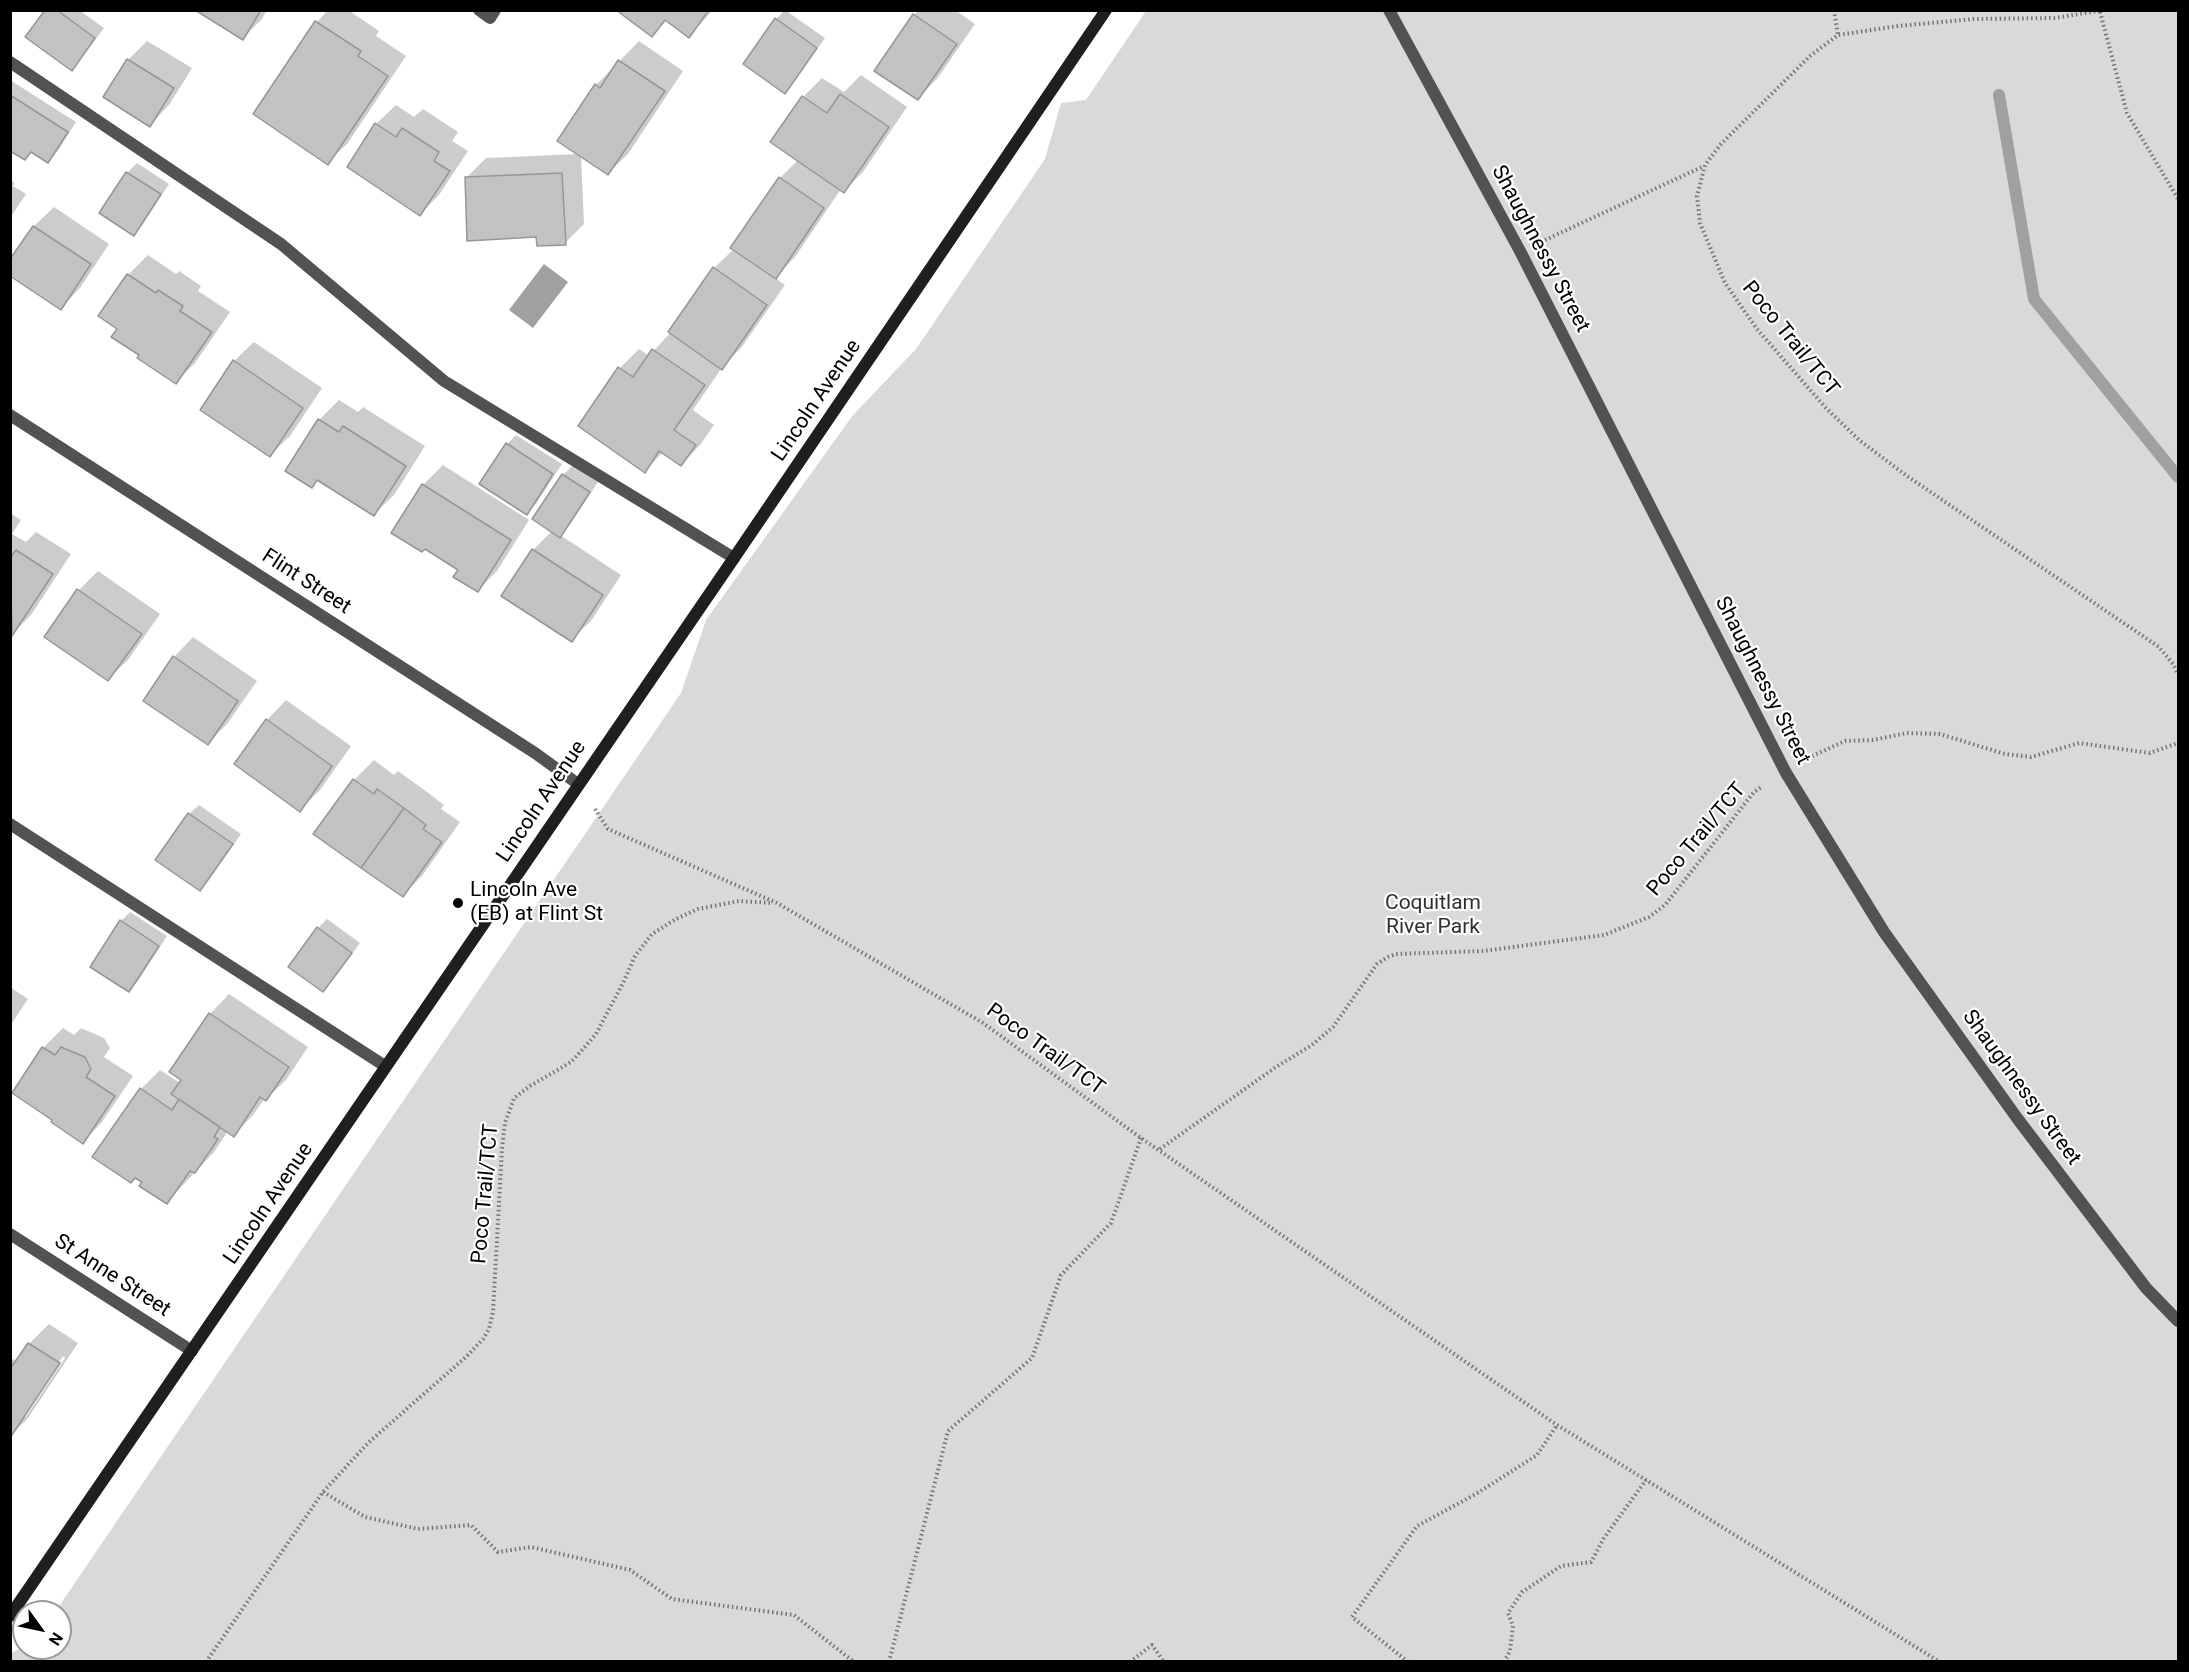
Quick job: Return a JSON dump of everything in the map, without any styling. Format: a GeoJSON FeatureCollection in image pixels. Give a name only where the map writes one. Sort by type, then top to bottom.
{"type":"FeatureCollection","features":[{"type":"Feature","properties":{"kind":"main road","name":"Lincoln Avenue"},"geometry":{"type":"LineString","coordinates":[[10,1616],[1106,10]]}},
{"type":"Feature","properties":{"kind":"street","name":"Shaughnessy Street"},"geometry":{"type":"LineString","coordinates":[[1389,10],[1520,251],[1786,773],[1884,932],[2017,1118],[2146,1288],[2178,1321]]}},
{"type":"Feature","properties":{"kind":"street"},"geometry":{"type":"LineString","coordinates":[[10,62],[281,244],[444,381],[734,558]]}},
{"type":"Feature","properties":{"kind":"street","name":"Flint Street"},"geometry":{"type":"LineString","coordinates":[[10,415],[547,761],[578,784]]}},
{"type":"Feature","properties":{"kind":"street"},"geometry":{"type":"LineString","coordinates":[[10,824],[386,1066]]}},
{"type":"Feature","properties":{"kind":"street","name":"St Anne Street"},"geometry":{"type":"LineString","coordinates":[[10,1234],[192,1351]]}},
{"type":"Feature","properties":{"kind":"path"},"geometry":{"type":"LineString","coordinates":[[1834,10],[1838,35]]}},
{"type":"Feature","properties":{"kind":"path"},"geometry":{"type":"LineString","coordinates":[[2102,11],[2127,113],[2178,199]]}},
{"type":"Feature","properties":{"kind":"path","name":"Poco Trail/TCT"},"geometry":{"type":"LineString","coordinates":[[2102,11],[2055,18],[1974,19],[1898,26],[1838,35],[1810,56],[1777,88],[1721,144],[1705,165],[1697,196],[1700,223],[1725,283],[1757,329],[1825,407],[1859,440],[1907,476],[2159,647],[2178,674]]}},
{"type":"Feature","properties":{"kind":"path"},"geometry":{"type":"LineString","coordinates":[[1520,251],[1705,165]]}},
{"type":"Feature","properties":{"kind":"path","name":"Poco Trail/TCT"},"geometry":{"type":"LineString","coordinates":[[206,1662],[323,1492],[368,1443],[467,1356],[483,1339],[489,1329],[493,1312],[502,1149],[505,1123],[514,1098],[571,1062],[584,1048],[596,1034],[635,956],[652,934],[676,919],[699,909],[739,901],[777,903],[982,1023],[1141,1138],[1160,1149],[1319,1039],[1333,1027],[1377,964],[1388,957],[1396,954],[1483,951],[1604,935],[1649,917],[1665,906],[1754,792],[1814,754],[1845,741],[1873,740],[1907,734],[1940,734],[2005,754],[2031,757],[2079,743],[2150,753],[2178,743]]}},
{"type":"Feature","properties":{"kind":"path"},"geometry":{"type":"LineString","coordinates":[[578,784],[608,829],[777,903]]}},
{"type":"Feature","properties":{"kind":"path"},"geometry":{"type":"LineString","coordinates":[[889,1662],[948,1431],[1032,1358],[1060,1275],[1111,1223],[1141,1138]]}},
{"type":"Feature","properties":{"kind":"path"},"geometry":{"type":"LineString","coordinates":[[1160,1149],[1557,1425],[1940,1662]]}},
{"type":"Feature","properties":{"kind":"path"},"geometry":{"type":"LineString","coordinates":[[1408,1662],[1352,1617],[1417,1526],[1476,1494],[1537,1455],[1557,1425]]}},
{"type":"Feature","properties":{"kind":"path"},"geometry":{"type":"LineString","coordinates":[[1504,1662],[1510,1651],[1513,1626],[1508,1613],[1522,1592],[1561,1566],[1591,1562],[1604,1538],[1646,1480]]}},
{"type":"Feature","properties":{"kind":"path"},"geometry":{"type":"LineString","coordinates":[[323,1492],[365,1517],[418,1529],[471,1525],[498,1552],[531,1547],[630,1570],[672,1599],[794,1615],[854,1662]]}},
{"type":"Feature","properties":{"kind":"path"},"geometry":{"type":"LineString","coordinates":[[1130,1662],[1152,1645],[1164,1662]]}},
{"type":"Feature","properties":{"kind":"green space","name":"Coquitlam River Park"},"geometry":{"type":"Polygon","coordinates":[[[1146,11],[2178,11],[2178,1661],[11,1662],[10,1653],[12,1652],[12,1660],[72,1660],[72,1600],[63,1600],[681,693],[706,620],[853,415],[916,349],[1045,159],[1061,103],[1086,100],[1146,11]]]}},
{"type":"Feature","properties":{"kind":"shaded area"},"geometry":{"type":"Polygon","coordinates":[[[544,264],[568,282],[533,328],[509,310],[544,264]]]}},
{"type":"Feature","properties":{"kind":"building"},"geometry":{"type":"Polygon","coordinates":[[[45,10],[57,10],[95,38],[72,71],[25,37],[45,10]]]}},
{"type":"Feature","properties":{"kind":"building"},"geometry":{"type":"Polygon","coordinates":[[[195,10],[261,10],[243,40],[195,10]]]}},
{"type":"Feature","properties":{"kind":"building"},"geometry":{"type":"Polygon","coordinates":[[[616,10],[709,10],[689,38],[665,20],[652,37],[616,10]]]}},
{"type":"Feature","properties":{"kind":"building"},"geometry":{"type":"Polygon","coordinates":[[[913,14],[957,44],[918,100],[874,71],[913,14]]]}},
{"type":"Feature","properties":{"kind":"building"},"geometry":{"type":"Polygon","coordinates":[[[775,18],[817,48],[785,94],[743,64],[775,18]]]}},
{"type":"Feature","properties":{"kind":"building"},"geometry":{"type":"Polygon","coordinates":[[[315,21],[361,51],[358,56],[388,76],[328,165],[253,114],[315,21]]]}},
{"type":"Feature","properties":{"kind":"building"},"geometry":{"type":"Polygon","coordinates":[[[127,59],[174,88],[150,127],[103,97],[127,59]]]}},
{"type":"Feature","properties":{"kind":"building"},"geometry":{"type":"Polygon","coordinates":[[[618,60],[665,91],[608,175],[557,141],[595,84],[600,88],[618,60]]]}},
{"type":"Feature","properties":{"kind":"building"},"geometry":{"type":"Polygon","coordinates":[[[840,94],[889,127],[844,193],[770,142],[802,96],[827,113],[840,94]]]}},
{"type":"Feature","properties":{"kind":"building"},"geometry":{"type":"Polygon","coordinates":[[[10,95],[68,132],[48,163],[31,152],[25,160],[10,151],[10,95]]]}},
{"type":"Feature","properties":{"kind":"building"},"geometry":{"type":"Polygon","coordinates":[[[375,123],[396,137],[402,128],[439,152],[434,161],[450,171],[420,216],[347,167],[375,123]]]}},
{"type":"Feature","properties":{"kind":"building"},"geometry":{"type":"Polygon","coordinates":[[[126,172],[161,194],[134,236],[99,213],[126,172]]]}},
{"type":"Feature","properties":{"kind":"building"},"geometry":{"type":"Polygon","coordinates":[[[562,173],[566,245],[537,246],[536,237],[467,241],[465,177],[562,173]]]}},
{"type":"Feature","properties":{"kind":"building"},"geometry":{"type":"Polygon","coordinates":[[[779,177],[824,208],[776,279],[730,248],[779,177]]]}},
{"type":"Feature","properties":{"kind":"building"},"geometry":{"type":"Polygon","coordinates":[[[33,226],[91,264],[61,310],[10,276],[10,259],[33,226]]]}},
{"type":"Feature","properties":{"kind":"building"},"geometry":{"type":"Polygon","coordinates":[[[713,267],[767,305],[722,370],[668,332],[713,267]]]}},
{"type":"Feature","properties":{"kind":"building"},"geometry":{"type":"Polygon","coordinates":[[[127,274],[156,293],[158,290],[183,306],[180,311],[212,332],[176,384],[137,358],[139,355],[111,337],[117,329],[98,316],[127,274]]]}},
{"type":"Feature","properties":{"kind":"building"},"geometry":{"type":"Polygon","coordinates":[[[652,349],[705,385],[674,430],[696,445],[681,466],[659,451],[645,473],[578,426],[618,367],[633,377],[652,349]]]}},
{"type":"Feature","properties":{"kind":"building"},"geometry":{"type":"Polygon","coordinates":[[[233,360],[303,408],[270,457],[200,410],[233,360]]]}},
{"type":"Feature","properties":{"kind":"building"},"geometry":{"type":"Polygon","coordinates":[[[318,419],[339,432],[343,426],[406,466],[374,516],[317,480],[312,488],[285,471],[318,419]]]}},
{"type":"Feature","properties":{"kind":"building"},"geometry":{"type":"Polygon","coordinates":[[[506,443],[553,474],[527,515],[479,484],[506,443]]]}},
{"type":"Feature","properties":{"kind":"building"},"geometry":{"type":"Polygon","coordinates":[[[562,474],[590,492],[560,538],[532,519],[562,474]]]}},
{"type":"Feature","properties":{"kind":"building"},"geometry":{"type":"Polygon","coordinates":[[[422,484],[511,540],[478,592],[453,577],[458,570],[425,549],[422,552],[391,533],[422,484]]]}},
{"type":"Feature","properties":{"kind":"building"},"geometry":{"type":"Polygon","coordinates":[[[532,549],[603,595],[572,642],[501,596],[532,549]]]}},
{"type":"Feature","properties":{"kind":"building"},"geometry":{"type":"Polygon","coordinates":[[[16,550],[53,574],[12,636],[10,558],[16,550]]]}},
{"type":"Feature","properties":{"kind":"building"},"geometry":{"type":"Polygon","coordinates":[[[77,589],[142,634],[108,681],[44,637],[77,589]]]}},
{"type":"Feature","properties":{"kind":"building"},"geometry":{"type":"Polygon","coordinates":[[[173,656],[238,701],[208,745],[143,701],[173,656]]]}},
{"type":"Feature","properties":{"kind":"building"},"geometry":{"type":"Polygon","coordinates":[[[266,719],[332,766],[300,812],[234,764],[266,719]]]}},
{"type":"Feature","properties":{"kind":"building"},"geometry":{"type":"Polygon","coordinates":[[[353,779],[374,794],[377,789],[404,808],[361,868],[313,834],[353,779]]]}},
{"type":"Feature","properties":{"kind":"building"},"geometry":{"type":"Polygon","coordinates":[[[404,808],[426,825],[423,829],[442,842],[403,897],[361,868],[404,808]]]}},
{"type":"Feature","properties":{"kind":"building"},"geometry":{"type":"Polygon","coordinates":[[[188,813],[233,844],[200,891],[155,860],[188,813]]]}},
{"type":"Feature","properties":{"kind":"building"},"geometry":{"type":"Polygon","coordinates":[[[120,920],[159,946],[129,992],[90,967],[120,920]]]}},
{"type":"Feature","properties":{"kind":"building"},"geometry":{"type":"Polygon","coordinates":[[[317,927],[352,953],[323,992],[288,967],[317,927]]]}},
{"type":"Feature","properties":{"kind":"building"},"geometry":{"type":"Polygon","coordinates":[[[209,1013],[289,1067],[266,1101],[260,1097],[234,1137],[171,1094],[181,1080],[169,1072],[209,1013]]]}},
{"type":"Feature","properties":{"kind":"building"},"geometry":{"type":"Polygon","coordinates":[[[42,1047],[55,1055],[61,1047],[85,1057],[91,1069],[86,1077],[115,1096],[83,1144],[12,1093],[42,1047]]]}},
{"type":"Feature","properties":{"kind":"building"},"geometry":{"type":"Polygon","coordinates":[[[140,1088],[172,1110],[179,1099],[220,1127],[214,1137],[218,1139],[195,1173],[190,1171],[167,1204],[139,1186],[142,1182],[135,1178],[131,1183],[92,1157],[140,1088]]]}},
{"type":"Feature","properties":{"kind":"building"},"geometry":{"type":"Polygon","coordinates":[[[28,1343],[60,1363],[10,1438],[10,1369],[28,1343]]]}},
{"type":"Feature","properties":{"kind":"waterway"},"geometry":{"type":"LineString","coordinates":[[1999,95],[2034,299],[2178,477]]}},
{"type":"Feature","properties":{"kind":"place","name":"Lincoln Ave (EB) at Flint St"},"geometry":{"type":"Point","coordinates":[458,903]}}]}
